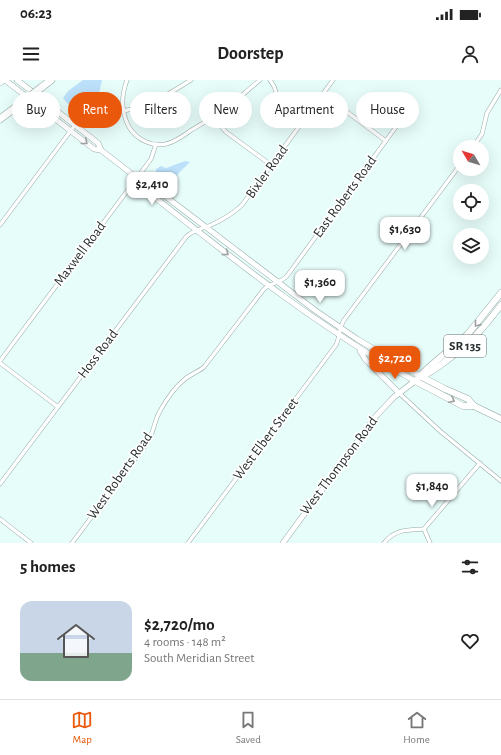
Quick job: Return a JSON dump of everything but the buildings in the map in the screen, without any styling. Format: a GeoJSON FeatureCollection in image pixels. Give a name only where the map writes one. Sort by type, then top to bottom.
{"type":"FeatureCollection","features":[{"type":"Feature","properties":{"kind":"highway"},"geometry":{"type":"LineString","coordinates":[[0,119],[52,80]]}},
{"type":"Feature","properties":{"kind":"main road"},"geometry":{"type":"LineString","coordinates":[[17,80],[68,120]]}},
{"type":"Feature","properties":{"kind":"main road"},"geometry":{"type":"LineString","coordinates":[[2,81],[71,130],[94,149],[101,150]]}},
{"type":"Feature","properties":{"kind":"main road"},"geometry":{"type":"LineString","coordinates":[[79,128],[98,143],[101,150],[137,178],[144,180],[201,229],[273,284],[340,332],[420,376],[468,399],[474,406],[501,419]]}},
{"type":"Feature","properties":{"kind":"main road"},"geometry":{"type":"LineString","coordinates":[[137,178],[139,185],[340,332],[358,348],[415,381],[463,406],[474,406]]}},
{"type":"Feature","properties":{"kind":"main road","name":"SR 135"},"geometry":{"type":"LineString","coordinates":[[415,381],[468,334],[501,293]]}},
{"type":"Feature","properties":{"kind":"main road","name":"SR 135"},"geometry":{"type":"LineString","coordinates":[[420,376],[430,373],[469,343],[485,326],[501,305]]}},
{"type":"Feature","properties":{"kind":"main road"},"geometry":{"type":"LineString","coordinates":[[358,348],[365,358],[399,392]]}},
{"type":"Feature","properties":{"kind":"main road","name":"West Thompson Road"},"geometry":{"type":"LineString","coordinates":[[282,543],[376,416],[399,392],[415,381]]}},
{"type":"Feature","properties":{"kind":"street"},"geometry":{"type":"LineString","coordinates":[[127,80],[122,95],[123,111],[128,124],[135,134],[144,141],[156,144],[167,144],[199,126]]}},
{"type":"Feature","properties":{"kind":"street"},"geometry":{"type":"LineString","coordinates":[[123,111],[150,105],[191,80]]}},
{"type":"Feature","properties":{"kind":"street"},"geometry":{"type":"LineString","coordinates":[[245,92],[260,80]]}},
{"type":"Feature","properties":{"kind":"street"},"geometry":{"type":"LineString","coordinates":[[270,80],[277,92]]}},
{"type":"Feature","properties":{"kind":"street","name":"Bixler Road"},"geometry":{"type":"LineString","coordinates":[[324,92],[333,80]]}},
{"type":"Feature","properties":{"kind":"street"},"geometry":{"type":"LineString","coordinates":[[477,140],[482,132],[487,113],[501,90]]}},
{"type":"Feature","properties":{"kind":"street"},"geometry":{"type":"LineString","coordinates":[[348,113],[386,141]]}},
{"type":"Feature","properties":{"kind":"street"},"geometry":{"type":"LineString","coordinates":[[223,128],[271,165]]}},
{"type":"Feature","properties":{"kind":"street","name":"Bixler Road"},"geometry":{"type":"LineString","coordinates":[[201,229],[239,208],[298,128]]}},
{"type":"Feature","properties":{"kind":"street","name":"East Roberts Road"},"geometry":{"type":"LineString","coordinates":[[273,284],[287,276],[395,128]]}},
{"type":"Feature","properties":{"kind":"street"},"geometry":{"type":"LineString","coordinates":[[0,225],[71,130]]}},
{"type":"Feature","properties":{"kind":"street","name":"Maxwell Road"},"geometry":{"type":"LineString","coordinates":[[0,362],[151,159],[156,144]]}},
{"type":"Feature","properties":{"kind":"street","name":"West Elbert Street"},"geometry":{"type":"LineString","coordinates":[[188,543],[336,345],[344,320],[453,173]]}},
{"type":"Feature","properties":{"kind":"street","name":"Hoss Road"},"geometry":{"type":"LineString","coordinates":[[0,484],[186,237],[201,229]]}},
{"type":"Feature","properties":{"kind":"street","name":"West Roberts Road"},"geometry":{"type":"LineString","coordinates":[[72,543],[147,443],[151,436],[158,414],[179,385],[186,378],[204,367],[264,289],[273,284]]}},
{"type":"Feature","properties":{"kind":"street"},"geometry":{"type":"LineString","coordinates":[[0,362],[58,407]]}},
{"type":"Feature","properties":{"kind":"street"},"geometry":{"type":"LineString","coordinates":[[399,392],[444,434],[501,481]]}},
{"type":"Feature","properties":{"kind":"street"},"geometry":{"type":"LineString","coordinates":[[384,543],[391,536],[400,531],[424,529],[480,463]]}},
{"type":"Feature","properties":{"kind":"street"},"geometry":{"type":"LineString","coordinates":[[0,519],[31,543]]}},
{"type":"Feature","properties":{"kind":"street"},"geometry":{"type":"LineString","coordinates":[[424,529],[430,543]]}},
{"type":"Feature","properties":{"kind":"water"},"geometry":{"type":"Polygon","coordinates":[[[83,80],[102,80],[100,92],[68,92],[68,103],[63,98],[68,91],[83,80]]]}},
{"type":"Feature","properties":{"kind":"water"},"geometry":{"type":"Polygon","coordinates":[[[185,161],[190,162],[172,180],[167,181],[156,173],[156,169],[161,166],[166,168],[185,161]]]}}]}
